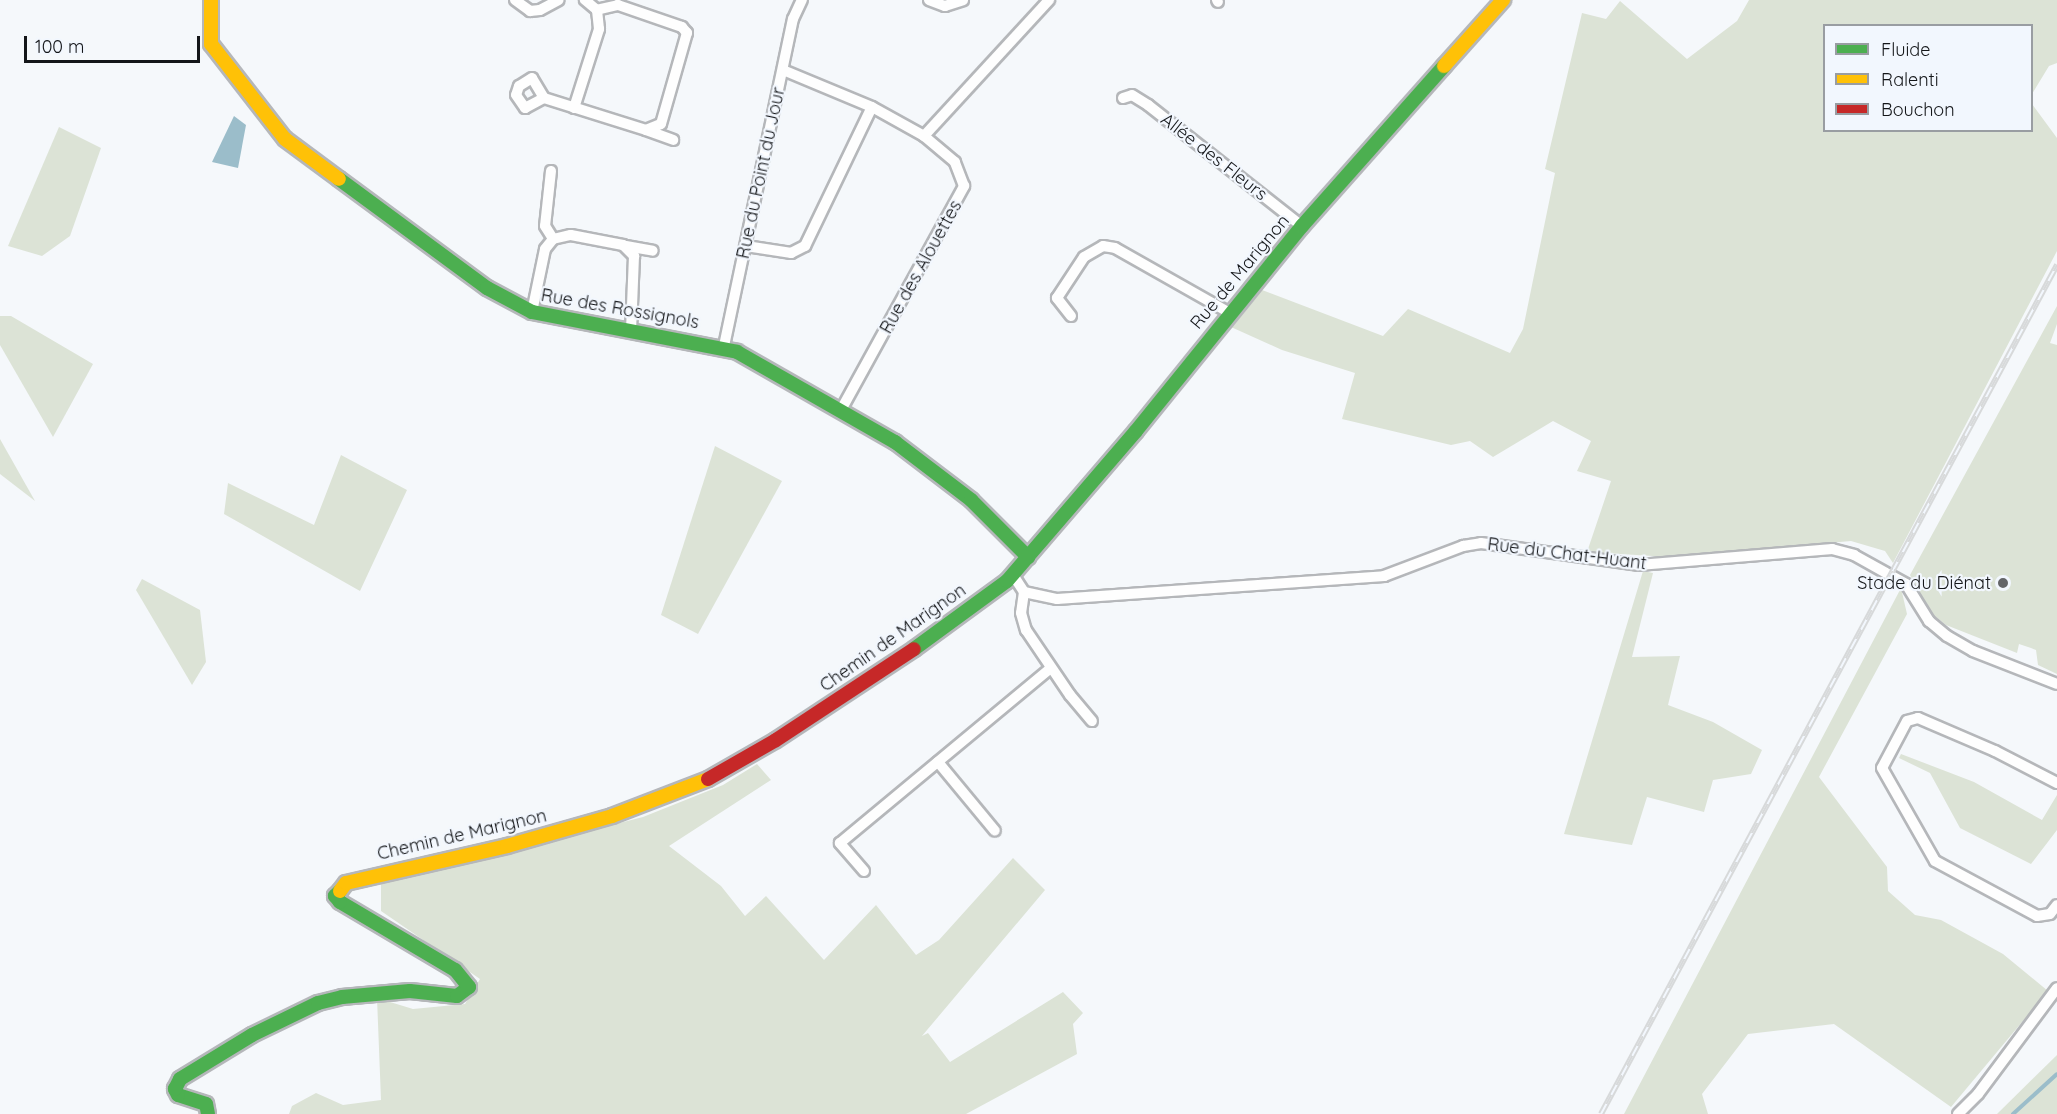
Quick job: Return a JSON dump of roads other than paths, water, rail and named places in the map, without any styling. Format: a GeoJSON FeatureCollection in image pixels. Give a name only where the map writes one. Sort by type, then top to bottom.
{"type":"FeatureCollection","features":[{"type":"Feature","properties":{"kind":"street","name":"Rue des Rossignols"},"geometry":{"type":"LineString","coordinates":[[211,0],[211,44],[285,139],[487,288],[532,312],[724,346],[895,442],[971,500],[1028,557]]}},
{"type":"Feature","properties":{"kind":"street"},"geometry":{"type":"LineString","coordinates":[[514,0],[530,10],[540,10],[559,0]]}},
{"type":"Feature","properties":{"kind":"street"},"geometry":{"type":"LineString","coordinates":[[574,108],[600,29],[597,10],[585,0]]}},
{"type":"Feature","properties":{"kind":"street","name":"Rue du Point du Jour"},"geometry":{"type":"LineString","coordinates":[[724,346],[783,70],[801,0]]}},
{"type":"Feature","properties":{"kind":"street"},"geometry":{"type":"LineString","coordinates":[[929,0],[945,6],[963,0]]}},
{"type":"Feature","properties":{"kind":"street"},"geometry":{"type":"LineString","coordinates":[[924,136],[1049,0]]}},
{"type":"Feature","properties":{"kind":"street","name":"Rue de Marignon"},"geometry":{"type":"LineString","coordinates":[[1013,575],[1136,431],[1228,312],[1503,0]]}},
{"type":"Feature","properties":{"kind":"street"},"geometry":{"type":"LineString","coordinates":[[597,10],[618,5],[682,27],[687,33],[661,124],[646,130]]}},
{"type":"Feature","properties":{"kind":"street","name":"Rue des Alouettes"},"geometry":{"type":"LineString","coordinates":[[783,70],[872,106],[924,136],[955,162],[962,174],[961,196],[841,410]]}},
{"type":"Feature","properties":{"kind":"street","name":"Allée des Fleurs"},"geometry":{"type":"LineString","coordinates":[[1123,98],[1132,95],[1148,105],[1302,226]]}},
{"type":"Feature","properties":{"kind":"street"},"geometry":{"type":"LineString","coordinates":[[544,98],[673,140]]}},
{"type":"Feature","properties":{"kind":"street"},"geometry":{"type":"LineString","coordinates":[[746,246],[791,253],[805,246],[872,106]]}},
{"type":"Feature","properties":{"kind":"street"},"geometry":{"type":"LineString","coordinates":[[551,171],[545,226],[553,239]]}},
{"type":"Feature","properties":{"kind":"street"},"geometry":{"type":"LineString","coordinates":[[532,312],[545,249],[553,239],[571,235],[653,251]]}},
{"type":"Feature","properties":{"kind":"street"},"geometry":{"type":"LineString","coordinates":[[623,245],[634,255],[636,267],[631,330]]}},
{"type":"Feature","properties":{"kind":"street"},"geometry":{"type":"LineString","coordinates":[[1071,316],[1057,298],[1084,257],[1103,246],[1115,248],[1228,312]]}},
{"type":"Feature","properties":{"kind":"street","name":"Rue du Chat-Huant"},"geometry":{"type":"LineString","coordinates":[[1024,592],[1036,598],[1057,599],[1384,576],[1463,546],[1481,543],[1639,565],[1832,549],[1854,555],[1906,584],[1929,621],[1947,636],[2057,684]]}},
{"type":"Feature","properties":{"kind":"street"},"geometry":{"type":"LineString","coordinates":[[1013,575],[1024,592],[1021,614],[1026,630],[1051,668],[1092,721]]}},
{"type":"Feature","properties":{"kind":"street","name":"Chemin de Marignon"},"geometry":{"type":"LineString","coordinates":[[208,1114],[206,1104],[178,1095],[175,1089],[180,1079],[252,1035],[318,1003],[342,997],[410,991],[458,996],[466,992],[465,980],[455,970],[340,902],[335,896],[346,883],[517,843],[612,816],[711,778],[893,663],[1013,575]]}},
{"type":"Feature","properties":{"kind":"street"},"geometry":{"type":"LineString","coordinates":[[864,871],[840,843],[1051,668]]}},
{"type":"Feature","properties":{"kind":"street"},"geometry":{"type":"LineString","coordinates":[[2057,783],[1995,751],[1918,718],[1907,721],[1882,768],[1935,861],[2037,916],[2050,914],[2057,905]]}},
{"type":"Feature","properties":{"kind":"street"},"geometry":{"type":"LineString","coordinates":[[938,762],[995,831]]}},
{"type":"Feature","properties":{"kind":"street"},"geometry":{"type":"LineString","coordinates":[[1958,1114],[1978,1094],[2057,988]]}},
{"type":"Feature","properties":{"kind":"water"},"geometry":{"type":"Polygon","coordinates":[[[234,116],[246,125],[238,168],[212,162],[234,116]]]}},
{"type":"Feature","properties":{"kind":"waterway"},"geometry":{"type":"LineString","coordinates":[[2013,1114],[2057,1074]]}},
{"type":"Feature","properties":{"kind":"railway"},"geometry":{"type":"LineString","coordinates":[[1601,1114],[2057,265]]}},
{"type":"Feature","properties":{"kind":"place","name":"Stade du Diénat"},"geometry":{"type":"Point","coordinates":[2003,583]}}]}
